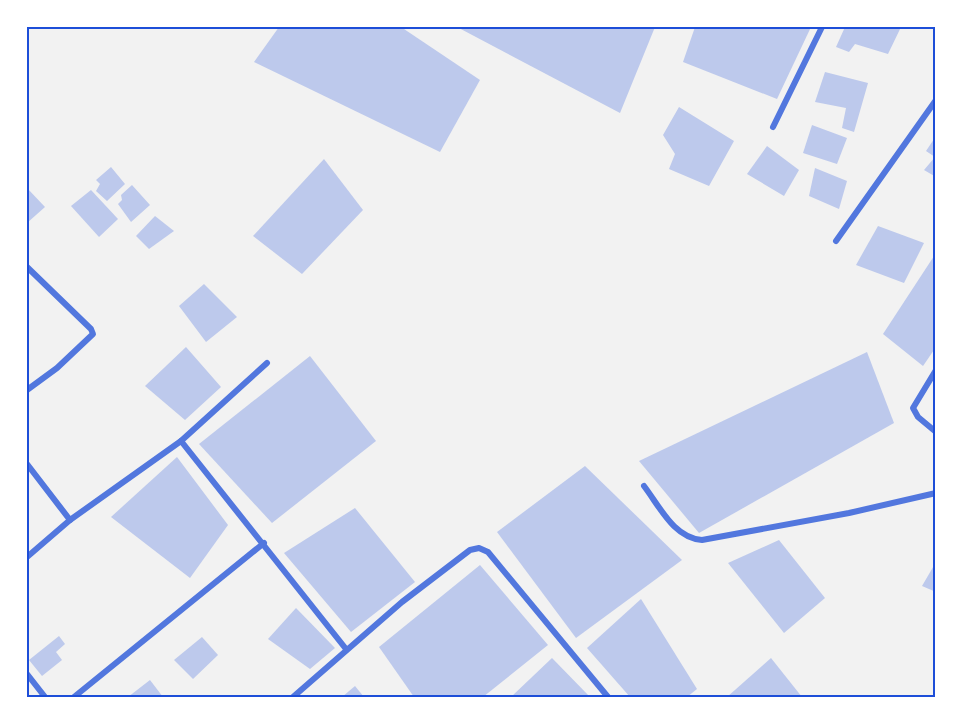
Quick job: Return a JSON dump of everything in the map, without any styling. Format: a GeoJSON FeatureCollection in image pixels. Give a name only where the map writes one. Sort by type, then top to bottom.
{"type":"FeatureCollection","features":[{"type":"Feature","properties":{"kind":"street"},"geometry":{"type":"LineString","coordinates":[[773,127],[822,27]]}},
{"type":"Feature","properties":{"kind":"street"},"geometry":{"type":"LineString","coordinates":[[836,241],[936,100]]}},
{"type":"Feature","properties":{"kind":"street"},"geometry":{"type":"LineString","coordinates":[[27,267],[91,329],[93,334],[57,368],[27,390]]}},
{"type":"Feature","properties":{"kind":"street"},"geometry":{"type":"LineString","coordinates":[[27,557],[70,520],[181,441],[267,363]]}},
{"type":"Feature","properties":{"kind":"street"},"geometry":{"type":"LineString","coordinates":[[936,370],[913,408],[918,417],[936,432]]}},
{"type":"Feature","properties":{"kind":"street"},"geometry":{"type":"LineString","coordinates":[[181,441],[346,649]]}},
{"type":"Feature","properties":{"kind":"street"},"geometry":{"type":"LineString","coordinates":[[27,464],[70,520]]}},
{"type":"Feature","properties":{"kind":"street"},"geometry":{"type":"LineString","coordinates":[[644,486],[680,533],[690,539],[702,540],[849,513],[936,493]]}},
{"type":"Feature","properties":{"kind":"street"},"geometry":{"type":"LineString","coordinates":[[74,697],[264,543]]}},
{"type":"Feature","properties":{"kind":"street"},"geometry":{"type":"LineString","coordinates":[[293,697],[402,602],[470,550],[479,548],[488,552],[608,697]]}},
{"type":"Feature","properties":{"kind":"street"},"geometry":{"type":"LineString","coordinates":[[27,674],[45,697]]}},
{"type":"Feature","properties":{"kind":"building"},"geometry":{"type":"Polygon","coordinates":[[[279,27],[401,27],[480,80],[440,152],[254,62],[279,27]]]}},
{"type":"Feature","properties":{"kind":"building"},"geometry":{"type":"Polygon","coordinates":[[[457,27],[655,27],[620,113],[457,27]]]}},
{"type":"Feature","properties":{"kind":"building"},"geometry":{"type":"Polygon","coordinates":[[[695,27],[811,27],[777,99],[683,62],[695,27]]]}},
{"type":"Feature","properties":{"kind":"building"},"geometry":{"type":"Polygon","coordinates":[[[845,27],[901,27],[888,54],[855,44],[849,52],[836,47],[845,27]]]}},
{"type":"Feature","properties":{"kind":"building"},"geometry":{"type":"Polygon","coordinates":[[[825,72],[868,83],[854,132],[842,128],[846,108],[815,102],[825,72]]]}},
{"type":"Feature","properties":{"kind":"building"},"geometry":{"type":"Polygon","coordinates":[[[679,107],[734,141],[709,186],[669,169],[675,154],[663,135],[679,107]]]}},
{"type":"Feature","properties":{"kind":"building"},"geometry":{"type":"Polygon","coordinates":[[[812,125],[847,138],[837,164],[803,153],[812,125]]]}},
{"type":"Feature","properties":{"kind":"building"},"geometry":{"type":"Polygon","coordinates":[[[936,136],[936,177],[924,170],[935,157],[926,151],[936,136]]]}},
{"type":"Feature","properties":{"kind":"building"},"geometry":{"type":"Polygon","coordinates":[[[767,146],[799,170],[784,196],[747,174],[767,146]]]}},
{"type":"Feature","properties":{"kind":"building"},"geometry":{"type":"Polygon","coordinates":[[[324,159],[363,210],[302,274],[253,236],[324,159]]]}},
{"type":"Feature","properties":{"kind":"building"},"geometry":{"type":"Polygon","coordinates":[[[111,167],[125,184],[107,201],[96,191],[100,184],[96,180],[111,167]]]}},
{"type":"Feature","properties":{"kind":"building"},"geometry":{"type":"Polygon","coordinates":[[[815,168],[847,181],[839,209],[809,196],[815,168]]]}},
{"type":"Feature","properties":{"kind":"building"},"geometry":{"type":"Polygon","coordinates":[[[132,185],[150,205],[131,222],[118,204],[122,200],[121,195],[132,185]]]}},
{"type":"Feature","properties":{"kind":"building"},"geometry":{"type":"Polygon","coordinates":[[[27,188],[45,207],[27,223],[27,188]]]}},
{"type":"Feature","properties":{"kind":"building"},"geometry":{"type":"Polygon","coordinates":[[[91,190],[118,219],[99,237],[71,206],[91,190]]]}},
{"type":"Feature","properties":{"kind":"building"},"geometry":{"type":"Polygon","coordinates":[[[155,216],[174,231],[149,249],[136,236],[155,216]]]}},
{"type":"Feature","properties":{"kind":"building"},"geometry":{"type":"Polygon","coordinates":[[[878,226],[924,243],[904,283],[856,265],[878,226]]]}},
{"type":"Feature","properties":{"kind":"building"},"geometry":{"type":"Polygon","coordinates":[[[936,253],[936,347],[923,366],[883,334],[936,253]]]}},
{"type":"Feature","properties":{"kind":"building"},"geometry":{"type":"Polygon","coordinates":[[[204,284],[237,317],[206,342],[179,306],[204,284]]]}},
{"type":"Feature","properties":{"kind":"building"},"geometry":{"type":"Polygon","coordinates":[[[186,347],[221,387],[185,420],[145,386],[186,347]]]}},
{"type":"Feature","properties":{"kind":"building"},"geometry":{"type":"Polygon","coordinates":[[[867,352],[894,423],[699,533],[639,461],[867,352]]]}},
{"type":"Feature","properties":{"kind":"building"},"geometry":{"type":"Polygon","coordinates":[[[310,356],[376,441],[272,523],[199,444],[310,356]]]}},
{"type":"Feature","properties":{"kind":"building"},"geometry":{"type":"Polygon","coordinates":[[[177,457],[228,525],[190,578],[111,517],[177,457]]]}},
{"type":"Feature","properties":{"kind":"building"},"geometry":{"type":"Polygon","coordinates":[[[585,466],[682,560],[576,638],[497,532],[585,466]]]}},
{"type":"Feature","properties":{"kind":"building"},"geometry":{"type":"Polygon","coordinates":[[[355,508],[415,582],[351,632],[284,553],[355,508]]]}},
{"type":"Feature","properties":{"kind":"building"},"geometry":{"type":"Polygon","coordinates":[[[779,540],[825,598],[784,633],[728,563],[779,540]]]}},
{"type":"Feature","properties":{"kind":"building"},"geometry":{"type":"Polygon","coordinates":[[[936,562],[936,592],[922,586],[936,562]]]}},
{"type":"Feature","properties":{"kind":"building"},"geometry":{"type":"Polygon","coordinates":[[[480,565],[548,645],[483,697],[414,697],[379,647],[480,565]]]}},
{"type":"Feature","properties":{"kind":"building"},"geometry":{"type":"Polygon","coordinates":[[[641,599],[697,689],[687,697],[630,697],[587,648],[641,599]]]}},
{"type":"Feature","properties":{"kind":"building"},"geometry":{"type":"Polygon","coordinates":[[[296,608],[335,648],[310,669],[268,639],[296,608]]]}},
{"type":"Feature","properties":{"kind":"building"},"geometry":{"type":"Polygon","coordinates":[[[59,636],[65,644],[56,652],[62,660],[42,676],[29,660],[59,636]]]}},
{"type":"Feature","properties":{"kind":"building"},"geometry":{"type":"Polygon","coordinates":[[[202,637],[218,655],[193,679],[174,660],[202,637]]]}},
{"type":"Feature","properties":{"kind":"building"},"geometry":{"type":"Polygon","coordinates":[[[552,658],[590,697],[511,697],[552,658]]]}},
{"type":"Feature","properties":{"kind":"building"},"geometry":{"type":"Polygon","coordinates":[[[771,658],[802,697],[727,697],[771,658]]]}},
{"type":"Feature","properties":{"kind":"building"},"geometry":{"type":"Polygon","coordinates":[[[150,680],[163,697],[128,697],[150,680]]]}},
{"type":"Feature","properties":{"kind":"building"},"geometry":{"type":"Polygon","coordinates":[[[355,686],[364,697],[342,697],[355,686]]]}}]}
